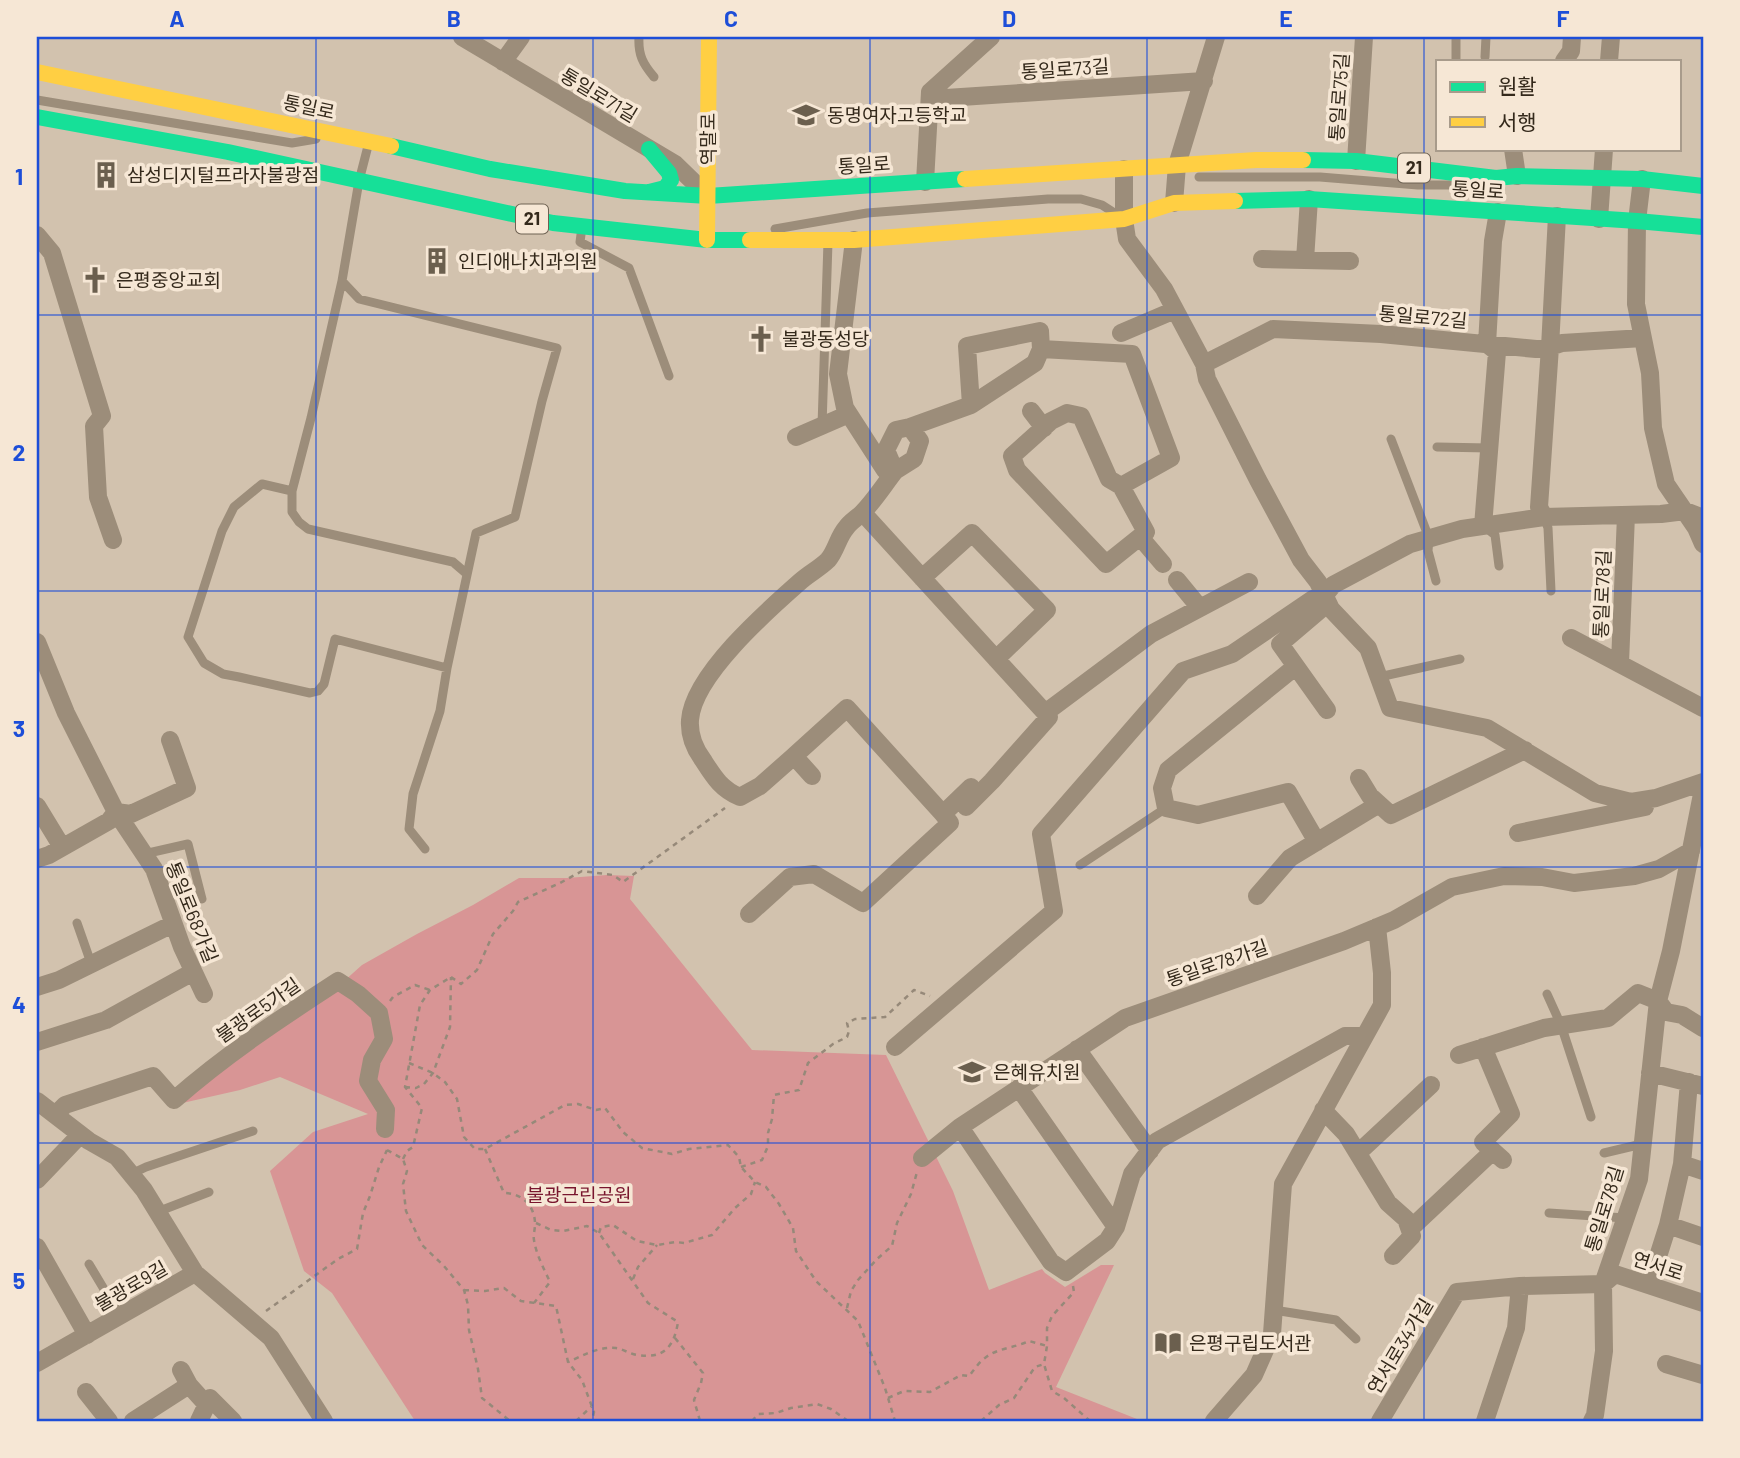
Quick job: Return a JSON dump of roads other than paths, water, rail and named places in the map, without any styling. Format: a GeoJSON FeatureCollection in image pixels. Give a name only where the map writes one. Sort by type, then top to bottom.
{"type":"FeatureCollection","features":[{"type":"Feature","properties":{"kind":"main road","name":"역말로"},"geometry":{"type":"LineString","coordinates":[[707,240],[709,37]]}},
{"type":"Feature","properties":{"kind":"main road","name":"통일로"},"geometry":{"type":"LineString","coordinates":[[37,72],[490,169],[625,191],[708,196],[1256,160],[1356,161],[1496,178],[1517,176],[1642,179],[1703,187]]}},
{"type":"Feature","properties":{"kind":"main road","name":"통일로"},"geometry":{"type":"LineString","coordinates":[[37,117],[228,152],[553,223],[707,240],[854,240],[1124,219],[1174,203],[1308,200],[1703,227]]}},
{"type":"Feature","properties":{"kind":"main road"},"geometry":{"type":"LineString","coordinates":[[649,149],[669,173],[671,180],[669,186],[664,189],[649,192]]}},
{"type":"Feature","properties":{"kind":"street","name":"통일로71길"},"geometry":{"type":"LineString","coordinates":[[462,37],[675,164],[708,196]]}},
{"type":"Feature","properties":{"kind":"street"},"geometry":{"type":"LineString","coordinates":[[503,62],[521,37]]}},
{"type":"Feature","properties":{"kind":"street"},"geometry":{"type":"LineString","coordinates":[[925,182],[930,92],[991,37]]}},
{"type":"Feature","properties":{"kind":"street"},"geometry":{"type":"LineString","coordinates":[[1174,203],[1177,165],[1216,37]]}},
{"type":"Feature","properties":{"kind":"street","name":"통일로75길"},"geometry":{"type":"LineString","coordinates":[[1356,161],[1364,37]]}},
{"type":"Feature","properties":{"kind":"street"},"geometry":{"type":"LineString","coordinates":[[1565,60],[1571,51],[1572,37]]}},
{"type":"Feature","properties":{"kind":"street"},"geometry":{"type":"LineString","coordinates":[[1609,60],[1611,37]]}},
{"type":"Feature","properties":{"kind":"street","name":"통일로73길"},"geometry":{"type":"LineString","coordinates":[[930,92],[946,97],[1204,80]]}},
{"type":"Feature","properties":{"kind":"street"},"geometry":{"type":"LineString","coordinates":[[1513,150],[1517,176]]}},
{"type":"Feature","properties":{"kind":"street"},"geometry":{"type":"LineString","coordinates":[[1599,219],[1604,150]]}},
{"type":"Feature","properties":{"kind":"street"},"geometry":{"type":"LineString","coordinates":[[1124,169],[1124,219],[1127,239],[1164,289],[1204,364],[1207,379],[1258,480],[1301,560],[1318,582],[1331,609],[1368,649],[1390,708],[1487,728],[1595,793],[1631,802],[1703,789]]}},
{"type":"Feature","properties":{"kind":"street"},"geometry":{"type":"LineString","coordinates":[[1642,179],[1637,221],[1636,304],[1650,373],[1653,428],[1666,484],[1696,528],[1703,544]]}},
{"type":"Feature","properties":{"kind":"street"},"geometry":{"type":"LineString","coordinates":[[1305,260],[1308,200]]}},
{"type":"Feature","properties":{"kind":"street"},"geometry":{"type":"LineString","coordinates":[[1498,212],[1493,241],[1487,344],[1536,349],[1562,343],[1643,338]]}},
{"type":"Feature","properties":{"kind":"street"},"geometry":{"type":"LineString","coordinates":[[1544,517],[1539,507],[1557,216]]}},
{"type":"Feature","properties":{"kind":"street"},"geometry":{"type":"LineString","coordinates":[[37,235],[52,253],[102,416],[94,426],[98,497],[113,540]]}},
{"type":"Feature","properties":{"kind":"street"},"geometry":{"type":"LineString","coordinates":[[854,240],[838,374],[845,408],[885,470],[895,471]]}},
{"type":"Feature","properties":{"kind":"street"},"geometry":{"type":"LineString","coordinates":[[1262,259],[1350,261]]}},
{"type":"Feature","properties":{"kind":"street"},"geometry":{"type":"LineString","coordinates":[[1121,334],[1175,310]]}},
{"type":"Feature","properties":{"kind":"street","name":"통일로72길"},"geometry":{"type":"LineString","coordinates":[[1204,364],[1273,329],[1381,334],[1487,344],[1497,352],[1483,526]]}},
{"type":"Feature","properties":{"kind":"street"},"geometry":{"type":"LineString","coordinates":[[895,471],[886,450],[896,430],[971,405],[1009,385],[1035,363],[1041,349],[1040,331],[967,346],[971,405]]}},
{"type":"Feature","properties":{"kind":"street"},"geometry":{"type":"LineString","coordinates":[[1041,349],[1132,354],[1171,458],[1121,486]]}},
{"type":"Feature","properties":{"kind":"street"},"geometry":{"type":"LineString","coordinates":[[1031,411],[1044,428]]}},
{"type":"Feature","properties":{"kind":"street"},"geometry":{"type":"LineString","coordinates":[[1067,413],[1081,416],[1109,479],[1121,486],[1146,533],[1106,564],[1017,470],[1012,456],[1051,421],[1067,413]]}},
{"type":"Feature","properties":{"kind":"street"},"geometry":{"type":"LineString","coordinates":[[796,437],[849,414]]}},
{"type":"Feature","properties":{"kind":"street"},"geometry":{"type":"LineString","coordinates":[[749,914],[790,877],[814,874],[863,903],[950,823],[847,708],[760,786],[740,797],[727,791],[714,776],[690,736],[690,718],[697,695],[709,676],[740,639],[787,593],[829,559],[845,528],[863,513],[895,471],[914,459],[920,441],[910,427]]}},
{"type":"Feature","properties":{"kind":"street"},"geometry":{"type":"LineString","coordinates":[[1327,710],[1280,644],[1320,610],[1324,596],[1333,584],[1410,544],[1462,529],[1544,517],[1685,512],[1703,518]]}},
{"type":"Feature","properties":{"kind":"street"},"geometry":{"type":"LineString","coordinates":[[863,513],[1049,717],[966,807]]}},
{"type":"Feature","properties":{"kind":"street","name":"통일로78길"},"geometry":{"type":"LineString","coordinates":[[1626,515],[1620,663],[1703,708]]}},
{"type":"Feature","properties":{"kind":"street"},"geometry":{"type":"LineString","coordinates":[[922,578],[972,533],[1047,610],[996,659]]}},
{"type":"Feature","properties":{"kind":"street"},"geometry":{"type":"LineString","coordinates":[[1140,537],[1163,564]]}},
{"type":"Feature","properties":{"kind":"street"},"geometry":{"type":"LineString","coordinates":[[1177,580],[1200,608]]}},
{"type":"Feature","properties":{"kind":"street"},"geometry":{"type":"LineString","coordinates":[[1045,713],[1151,634],[1249,582]]}},
{"type":"Feature","properties":{"kind":"street"},"geometry":{"type":"LineString","coordinates":[[895,1047],[1054,911],[1041,834],[1183,671],[1233,654],[1313,599],[1324,596]]}},
{"type":"Feature","properties":{"kind":"street"},"geometry":{"type":"LineString","coordinates":[[1571,638],[1620,663]]}},
{"type":"Feature","properties":{"kind":"street","name":"통일로68가길"},"geometry":{"type":"LineString","coordinates":[[37,642],[66,713],[116,812],[154,869],[173,924],[204,994]]}},
{"type":"Feature","properties":{"kind":"street"},"geometry":{"type":"LineString","coordinates":[[1295,667],[1168,771],[1162,788],[1166,808],[1198,815],[1288,792],[1317,842]]}},
{"type":"Feature","properties":{"kind":"street"},"geometry":{"type":"LineString","coordinates":[[37,859],[109,821],[116,812],[131,814],[187,788],[170,740]]}},
{"type":"Feature","properties":{"kind":"street"},"geometry":{"type":"LineString","coordinates":[[1359,778],[1370,796],[1391,815],[1525,750]]}},
{"type":"Feature","properties":{"kind":"street"},"geometry":{"type":"LineString","coordinates":[[794,756],[812,776]]}},
{"type":"Feature","properties":{"kind":"street"},"geometry":{"type":"LineString","coordinates":[[943,814],[975,784]]}},
{"type":"Feature","properties":{"kind":"street"},"geometry":{"type":"LineString","coordinates":[[1518,833],[1703,789]]}},
{"type":"Feature","properties":{"kind":"street","name":"통일로78길"},"geometry":{"type":"LineString","coordinates":[[1602,1284],[1639,1179],[1658,1001],[1671,951],[1703,789]]}},
{"type":"Feature","properties":{"kind":"street"},"geometry":{"type":"LineString","coordinates":[[1257,896],[1290,858],[1379,804]]}},
{"type":"Feature","properties":{"kind":"street"},"geometry":{"type":"LineString","coordinates":[[37,806],[62,848]]}},
{"type":"Feature","properties":{"kind":"street","name":"통일로78가길"},"geometry":{"type":"LineString","coordinates":[[922,1158],[960,1127],[1125,1017],[1377,927],[1452,887],[1504,876],[1542,877],[1574,883],[1634,876],[1658,869],[1691,852]]}},
{"type":"Feature","properties":{"kind":"street"},"geometry":{"type":"LineString","coordinates":[[37,987],[59,980],[173,924]]}},
{"type":"Feature","properties":{"kind":"street"},"geometry":{"type":"LineString","coordinates":[[1214,1421],[1254,1375],[1272,1334],[1283,1184],[1382,1005],[1377,927]]}},
{"type":"Feature","properties":{"kind":"street"},"geometry":{"type":"LineString","coordinates":[[37,1042],[107,1020],[193,972]]}},
{"type":"Feature","properties":{"kind":"street","name":"불광로5가길"},"geometry":{"type":"LineString","coordinates":[[55,1115],[65,1105],[153,1076],[174,1100],[241,1046],[338,981],[379,1013],[384,1039],[372,1060],[368,1081],[386,1111],[385,1129]]}},
{"type":"Feature","properties":{"kind":"street"},"geometry":{"type":"LineString","coordinates":[[1459,1055],[1544,1028],[1608,1018],[1638,993],[1658,1001],[1665,1012],[1682,1014],[1703,1028]]}},
{"type":"Feature","properties":{"kind":"street"},"geometry":{"type":"LineString","coordinates":[[960,1127],[1051,1262],[1066,1272],[1107,1241],[1116,1227],[1132,1174],[1157,1141],[1345,1036],[1364,1036]]}},
{"type":"Feature","properties":{"kind":"street"},"geometry":{"type":"LineString","coordinates":[[1410,1229],[1498,1156],[1483,1142],[1511,1114],[1483,1047]]}},
{"type":"Feature","properties":{"kind":"street"},"geometry":{"type":"LineString","coordinates":[[1077,1049],[1150,1151]]}},
{"type":"Feature","properties":{"kind":"street"},"geometry":{"type":"LineString","coordinates":[[1649,1284],[1668,1226],[1696,1084],[1650,1073]]}},
{"type":"Feature","properties":{"kind":"street"},"geometry":{"type":"LineString","coordinates":[[1358,1153],[1431,1085]]}},
{"type":"Feature","properties":{"kind":"street"},"geometry":{"type":"LineString","coordinates":[[1019,1088],[1116,1227]]}},
{"type":"Feature","properties":{"kind":"street"},"geometry":{"type":"LineString","coordinates":[[37,1101],[89,1142],[117,1157],[144,1189],[195,1273],[271,1338],[324,1421]]}},
{"type":"Feature","properties":{"kind":"street"},"geometry":{"type":"LineString","coordinates":[[1323,1110],[1346,1134],[1388,1203],[1406,1219],[1412,1236],[1393,1256]]}},
{"type":"Feature","properties":{"kind":"street"},"geometry":{"type":"LineString","coordinates":[[37,1180],[80,1135]]}},
{"type":"Feature","properties":{"kind":"street"},"geometry":{"type":"LineString","coordinates":[[1682,1164],[1703,1171]]}},
{"type":"Feature","properties":{"kind":"street"},"geometry":{"type":"LineString","coordinates":[[1668,1226],[1703,1237]]}},
{"type":"Feature","properties":{"kind":"street","name":"불광로9길"},"geometry":{"type":"LineString","coordinates":[[37,1247],[87,1335]]}},
{"type":"Feature","properties":{"kind":"street","name":"불광로9길"},"geometry":{"type":"LineString","coordinates":[[37,1363],[195,1273]]}},
{"type":"Feature","properties":{"kind":"street","name":"연서로"},"geometry":{"type":"LineString","coordinates":[[1602,1284],[1615,1274],[1703,1303]]}},
{"type":"Feature","properties":{"kind":"street"},"geometry":{"type":"LineString","coordinates":[[1485,1421],[1516,1328],[1520,1286],[1602,1284],[1604,1351],[1592,1421]]}},
{"type":"Feature","properties":{"kind":"street","name":"연서로34가길"},"geometry":{"type":"LineString","coordinates":[[1380,1421],[1457,1292],[1520,1286]]}},
{"type":"Feature","properties":{"kind":"street"},"geometry":{"type":"LineString","coordinates":[[1666,1364],[1703,1376]]}},
{"type":"Feature","properties":{"kind":"street"},"geometry":{"type":"LineString","coordinates":[[133,1421],[185,1378],[203,1413]]}},
{"type":"Feature","properties":{"kind":"street"},"geometry":{"type":"LineString","coordinates":[[86,1392],[109,1421]]}},
{"type":"Feature","properties":{"kind":"street"},"geometry":{"type":"LineString","coordinates":[[203,1413],[210,1398],[233,1421]]}},
{"type":"Feature","properties":{"kind":"lane"},"geometry":{"type":"LineString","coordinates":[[639,37],[638,50],[646,68],[654,77]]}},
{"type":"Feature","properties":{"kind":"lane"},"geometry":{"type":"LineString","coordinates":[[1456,37],[1456,60]]}},
{"type":"Feature","properties":{"kind":"lane"},"geometry":{"type":"LineString","coordinates":[[1485,57],[1486,37]]}},
{"type":"Feature","properties":{"kind":"lane"},"geometry":{"type":"LineString","coordinates":[[37,100],[292,143],[338,135]]}},
{"type":"Feature","properties":{"kind":"lane"},"geometry":{"type":"LineString","coordinates":[[369,141],[359,181],[342,281],[292,491],[292,512],[299,522],[308,528],[453,562],[467,574]]}},
{"type":"Feature","properties":{"kind":"lane"},"geometry":{"type":"LineString","coordinates":[[1177,165],[1195,177],[1320,177],[1418,186],[1476,184],[1496,178]]}},
{"type":"Feature","properties":{"kind":"lane"},"geometry":{"type":"LineString","coordinates":[[707,240],[867,213],[1048,199],[1081,199],[1102,205],[1124,219]]}},
{"type":"Feature","properties":{"kind":"lane"},"geometry":{"type":"LineString","coordinates":[[582,226],[580,242],[629,268],[669,376]]}},
{"type":"Feature","properties":{"kind":"lane"},"geometry":{"type":"LineString","coordinates":[[822,426],[828,240]]}},
{"type":"Feature","properties":{"kind":"lane"},"geometry":{"type":"LineString","coordinates":[[342,281],[359,299],[556,348],[514,517],[476,533],[440,711],[413,794],[409,829],[425,849]]}},
{"type":"Feature","properties":{"kind":"lane"},"geometry":{"type":"LineString","coordinates":[[1391,439],[1429,538],[1428,551],[1436,581]]}},
{"type":"Feature","properties":{"kind":"lane"},"geometry":{"type":"LineString","coordinates":[[1437,447],[1489,448]]}},
{"type":"Feature","properties":{"kind":"lane"},"geometry":{"type":"LineString","coordinates":[[292,491],[262,484],[234,507],[222,531],[188,637],[204,663],[223,674],[310,693],[318,691],[324,684],[335,639],[447,668]]}},
{"type":"Feature","properties":{"kind":"lane"},"geometry":{"type":"LineString","coordinates":[[1544,517],[1548,528],[1551,592]]}},
{"type":"Feature","properties":{"kind":"lane"},"geometry":{"type":"LineString","coordinates":[[1483,526],[1494,535],[1499,566]]}},
{"type":"Feature","properties":{"kind":"lane"},"geometry":{"type":"LineString","coordinates":[[1379,677],[1460,659]]}},
{"type":"Feature","properties":{"kind":"lane"},"geometry":{"type":"LineString","coordinates":[[1080,864],[1166,808]]}},
{"type":"Feature","properties":{"kind":"lane"},"geometry":{"type":"LineString","coordinates":[[144,854],[188,844],[202,899]]}},
{"type":"Feature","properties":{"kind":"lane"},"geometry":{"type":"LineString","coordinates":[[76,923],[91,963]]}},
{"type":"Feature","properties":{"kind":"lane"},"geometry":{"type":"LineString","coordinates":[[1547,994],[1561,1025],[1591,1117]]}},
{"type":"Feature","properties":{"kind":"lane"},"geometry":{"type":"LineString","coordinates":[[131,1174],[253,1131]]}},
{"type":"Feature","properties":{"kind":"lane"},"geometry":{"type":"LineString","coordinates":[[1604,1153],[1642,1144]]}},
{"type":"Feature","properties":{"kind":"lane"},"geometry":{"type":"LineString","coordinates":[[157,1212],[209,1192]]}},
{"type":"Feature","properties":{"kind":"lane"},"geometry":{"type":"LineString","coordinates":[[1549,1213],[1625,1218]]}},
{"type":"Feature","properties":{"kind":"lane"},"geometry":{"type":"LineString","coordinates":[[89,1264],[120,1316]]}},
{"type":"Feature","properties":{"kind":"lane"},"geometry":{"type":"LineString","coordinates":[[1274,1310],[1336,1320],[1356,1339]]}},
{"type":"Feature","properties":{"kind":"place","name":"동명여자고등학교"},"geometry":{"type":"Point","coordinates":[806,115]}},
{"type":"Feature","properties":{"kind":"place","name":"삼성디지털프라자불광점"},"geometry":{"type":"Point","coordinates":[106,175]}},
{"type":"Feature","properties":{"kind":"place","name":"인디애나치과의원"},"geometry":{"type":"Point","coordinates":[437,261]}},
{"type":"Feature","properties":{"kind":"place","name":"은평중앙교회"},"geometry":{"type":"Point","coordinates":[95,280]}},
{"type":"Feature","properties":{"kind":"place","name":"불광동성당"},"geometry":{"type":"Point","coordinates":[761,339]}},
{"type":"Feature","properties":{"kind":"place","name":"은혜유치원"},"geometry":{"type":"Point","coordinates":[972,1072]}},
{"type":"Feature","properties":{"kind":"place","name":"은평구립도서관"},"geometry":{"type":"Point","coordinates":[1168,1343]}},
{"type":"Feature","properties":{"kind":"park label","name":"불광근린공원"},"geometry":{"type":"Point","coordinates":[579,1195]}}]}
